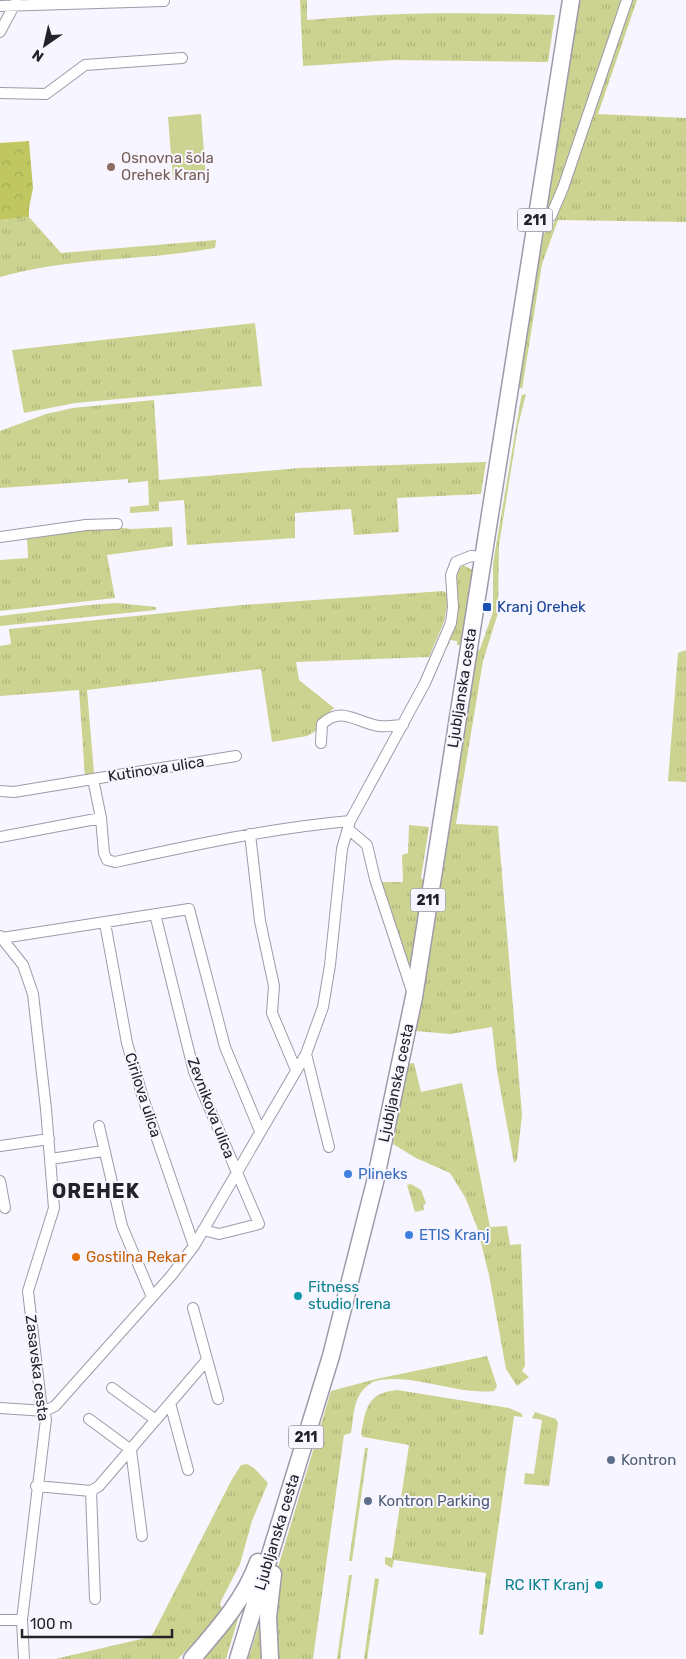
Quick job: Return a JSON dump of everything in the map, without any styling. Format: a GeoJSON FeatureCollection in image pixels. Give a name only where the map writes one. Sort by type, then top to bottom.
{"type":"FeatureCollection","features":[{"type":"Feature","properties":{"kind":"main road","name":"211"},"geometry":{"type":"LineString","coordinates":[[534,229],[571,0]]}},
{"type":"Feature","properties":{"kind":"main road","name":"Ljubljanska cesta"},"geometry":{"type":"LineString","coordinates":[[238,1659],[328,1364],[345,1301],[375,1182],[414,997],[534,229]]}},
{"type":"Feature","properties":{"kind":"main road","name":"211"},"geometry":{"type":"LineString","coordinates":[[192,1659],[239,1598],[256,1568],[266,1538],[280,1518]]}},
{"type":"Feature","properties":{"kind":"main road","name":"211"},"geometry":{"type":"LineString","coordinates":[[270,1659],[269,1593],[283,1538],[280,1518]]}},
{"type":"Feature","properties":{"kind":"street"},"geometry":{"type":"LineString","coordinates":[[534,229],[551,216],[563,188],[627,0]]}},
{"type":"Feature","properties":{"kind":"street"},"geometry":{"type":"LineString","coordinates":[[0,6],[16,3],[164,1]]}},
{"type":"Feature","properties":{"kind":"street"},"geometry":{"type":"LineString","coordinates":[[0,32],[16,3]]}},
{"type":"Feature","properties":{"kind":"street"},"geometry":{"type":"LineString","coordinates":[[0,93],[46,94],[84,65],[182,58]]}},
{"type":"Feature","properties":{"kind":"street"},"geometry":{"type":"LineString","coordinates":[[0,537],[86,525],[117,524]]}},
{"type":"Feature","properties":{"kind":"street","name":"Ljubljanska cesta"},"geometry":{"type":"LineString","coordinates":[[306,1054],[324,999],[330,965],[342,849],[349,825],[425,683],[451,623],[453,607],[452,575],[456,562],[471,556],[483,558]]}},
{"type":"Feature","properties":{"kind":"street"},"geometry":{"type":"LineString","coordinates":[[321,743],[322,724],[329,718],[340,714],[379,726],[403,725]]}},
{"type":"Feature","properties":{"kind":"street","name":"Kutinova ulica"},"geometry":{"type":"LineString","coordinates":[[236,756],[93,779],[101,818],[104,853],[107,860],[114,862],[307,824],[349,825]]}},
{"type":"Feature","properties":{"kind":"street"},"geometry":{"type":"LineString","coordinates":[[0,791],[14,792],[93,779]]}},
{"type":"Feature","properties":{"kind":"street"},"geometry":{"type":"LineString","coordinates":[[0,837],[101,818]]}},
{"type":"Feature","properties":{"kind":"street"},"geometry":{"type":"LineString","coordinates":[[349,825],[367,845],[375,879],[414,997]]}},
{"type":"Feature","properties":{"kind":"street"},"geometry":{"type":"LineString","coordinates":[[250,834],[260,921],[274,986],[272,1013],[296,1070]]}},
{"type":"Feature","properties":{"kind":"street"},"geometry":{"type":"LineString","coordinates":[[1,937],[189,909],[225,1047],[260,1131]]}},
{"type":"Feature","properties":{"kind":"street","name":"Zevnikova ulica"},"geometry":{"type":"LineString","coordinates":[[155,914],[194,1072],[237,1171]]}},
{"type":"Feature","properties":{"kind":"street","name":"Cirilova ulica"},"geometry":{"type":"LineString","coordinates":[[105,922],[127,1043],[143,1098],[194,1246]]}},
{"type":"Feature","properties":{"kind":"street","name":"Zasavska cesta"},"geometry":{"type":"LineString","coordinates":[[1,937],[23,965],[33,994],[51,1159],[54,1208],[28,1291],[42,1402],[46,1419],[36,1486],[22,1620],[24,1659]]}},
{"type":"Feature","properties":{"kind":"street"},"geometry":{"type":"LineString","coordinates":[[260,1131],[306,1054]]}},
{"type":"Feature","properties":{"kind":"street"},"geometry":{"type":"LineString","coordinates":[[306,1054],[330,1147]]}},
{"type":"Feature","properties":{"kind":"street"},"geometry":{"type":"LineString","coordinates":[[99,1126],[122,1226],[152,1297]]}},
{"type":"Feature","properties":{"kind":"street","name":"Zevnikova ulica"},"geometry":{"type":"LineString","coordinates":[[237,1171],[260,1131]]}},
{"type":"Feature","properties":{"kind":"street"},"geometry":{"type":"LineString","coordinates":[[0,1146],[49,1139]]}},
{"type":"Feature","properties":{"kind":"street"},"geometry":{"type":"LineString","coordinates":[[51,1159],[103,1150]]}},
{"type":"Feature","properties":{"kind":"street"},"geometry":{"type":"LineString","coordinates":[[203,1230],[219,1234],[260,1224],[237,1171]]}},
{"type":"Feature","properties":{"kind":"street"},"geometry":{"type":"LineString","coordinates":[[0,1408],[45,1411],[55,1406],[152,1297],[194,1246],[237,1171]]}},
{"type":"Feature","properties":{"kind":"street"},"geometry":{"type":"LineString","coordinates":[[0,1181],[5,1208]]}},
{"type":"Feature","properties":{"kind":"street"},"geometry":{"type":"LineString","coordinates":[[193,1308],[218,1399]]}},
{"type":"Feature","properties":{"kind":"street"},"geometry":{"type":"LineString","coordinates":[[36,1486],[91,1491],[99,1486],[207,1360]]}},
{"type":"Feature","properties":{"kind":"street"},"geometry":{"type":"LineString","coordinates":[[112,1388],[156,1420]]}},
{"type":"Feature","properties":{"kind":"street"},"geometry":{"type":"LineString","coordinates":[[170,1403],[188,1470]]}},
{"type":"Feature","properties":{"kind":"street"},"geometry":{"type":"LineString","coordinates":[[89,1419],[131,1450],[142,1536]]}},
{"type":"Feature","properties":{"kind":"street"},"geometry":{"type":"LineString","coordinates":[[91,1491],[95,1599]]}},
{"type":"Feature","properties":{"kind":"street"},"geometry":{"type":"LineString","coordinates":[[0,1620],[22,1620]]}},
{"type":"Feature","properties":{"kind":"green space"},"geometry":{"type":"Polygon","coordinates":[[[300,0],[307,0],[307,20],[431,13],[555,15],[548,62],[394,60],[303,66],[300,0]]]}},
{"type":"Feature","properties":{"kind":"green space"},"geometry":{"type":"Polygon","coordinates":[[[578,0],[623,0],[554,200],[548,211],[545,207],[578,0]]]}},
{"type":"Feature","properties":{"kind":"green space"},"geometry":{"type":"Polygon","coordinates":[[[630,0],[637,0],[598,114],[686,118],[686,222],[558,220],[542,264],[522,389],[517,386],[542,238],[547,228],[554,223],[564,197],[630,0]]]}},
{"type":"Feature","properties":{"kind":"green space"},"geometry":{"type":"Polygon","coordinates":[[[201,114],[206,178],[173,180],[168,117],[201,114]]]}},
{"type":"Feature","properties":{"kind":"green space"},"geometry":{"type":"Polygon","coordinates":[[[29,141],[33,188],[29,217],[0,220],[0,143],[29,141]]]}},
{"type":"Feature","properties":{"kind":"green space"},"geometry":{"type":"Polygon","coordinates":[[[29,217],[61,253],[216,240],[215,248],[80,262],[0,277],[0,220],[29,217]]]}},
{"type":"Feature","properties":{"kind":"green space"},"geometry":{"type":"Polygon","coordinates":[[[255,323],[262,386],[75,403],[24,413],[12,350],[255,323]]]}},
{"type":"Feature","properties":{"kind":"green space"},"geometry":{"type":"Polygon","coordinates":[[[526,394],[518,426],[499,545],[498,613],[483,661],[456,824],[498,826],[522,1115],[517,1160],[514,1163],[497,1071],[492,1027],[450,1034],[416,1031],[476,653],[480,649],[493,612],[493,564],[521,398],[522,395],[526,394]]]}},
{"type":"Feature","properties":{"kind":"green space"},"geometry":{"type":"Polygon","coordinates":[[[154,400],[159,480],[300,468],[486,462],[481,494],[397,498],[399,532],[354,535],[351,509],[295,513],[295,538],[187,545],[184,500],[159,502],[159,511],[130,513],[130,507],[149,505],[148,481],[128,483],[128,479],[0,488],[0,431],[46,414],[73,408],[154,400]]]}},
{"type":"Feature","properties":{"kind":"green space"},"geometry":{"type":"Polygon","coordinates":[[[106,526],[131,529],[172,527],[173,546],[107,555],[115,598],[0,611],[0,560],[28,558],[27,537],[106,526]]]}},
{"type":"Feature","properties":{"kind":"green space"},"geometry":{"type":"Polygon","coordinates":[[[463,565],[473,570],[472,588],[462,641],[460,645],[457,645],[457,641],[450,640],[449,645],[446,644],[457,621],[457,576],[459,569],[463,565]]]}},
{"type":"Feature","properties":{"kind":"green space"},"geometry":{"type":"Polygon","coordinates":[[[443,591],[449,595],[444,622],[429,657],[296,662],[299,680],[334,708],[322,719],[316,731],[307,736],[272,742],[261,669],[87,690],[94,773],[85,777],[79,690],[0,696],[0,646],[11,644],[9,629],[242,605],[443,591]]]}},
{"type":"Feature","properties":{"kind":"green space"},"geometry":{"type":"Polygon","coordinates":[[[117,603],[156,607],[156,610],[0,626],[0,616],[117,603]]]}},
{"type":"Feature","properties":{"kind":"green space"},"geometry":{"type":"Polygon","coordinates":[[[686,650],[686,782],[668,781],[678,653],[686,650]]]}},
{"type":"Feature","properties":{"kind":"green space"},"geometry":{"type":"Polygon","coordinates":[[[409,825],[429,827],[421,878],[426,882],[412,970],[409,970],[379,882],[403,882],[402,855],[408,853],[409,825]]]}},
{"type":"Feature","properties":{"kind":"green space"},"geometry":{"type":"Polygon","coordinates":[[[414,1063],[421,1092],[462,1083],[490,1227],[507,1226],[510,1245],[521,1244],[525,1366],[522,1371],[529,1377],[517,1386],[506,1369],[489,1275],[477,1227],[465,1197],[450,1173],[416,1158],[393,1144],[408,1064],[414,1063]]]}},
{"type":"Feature","properties":{"kind":"green space"},"geometry":{"type":"Polygon","coordinates":[[[411,1184],[421,1190],[426,1203],[423,1206],[424,1210],[415,1212],[407,1185],[411,1184]]]}},
{"type":"Feature","properties":{"kind":"green space"},"geometry":{"type":"Polygon","coordinates":[[[487,1356],[497,1386],[494,1391],[466,1390],[394,1379],[373,1382],[361,1393],[356,1404],[351,1433],[344,1435],[313,1659],[274,1659],[275,1577],[331,1391],[376,1379],[487,1356]]]}},
{"type":"Feature","properties":{"kind":"green space"},"geometry":{"type":"Polygon","coordinates":[[[397,1390],[509,1408],[521,1413],[523,1417],[514,1416],[483,1635],[479,1634],[486,1573],[394,1560],[392,1568],[385,1564],[385,1557],[392,1558],[409,1445],[363,1437],[361,1434],[367,1409],[374,1398],[379,1394],[397,1390]]]}},
{"type":"Feature","properties":{"kind":"green space"},"geometry":{"type":"Polygon","coordinates":[[[535,1412],[556,1419],[558,1423],[549,1486],[524,1484],[525,1473],[534,1474],[542,1420],[532,1418],[535,1412]]]}},
{"type":"Feature","properties":{"kind":"green space"},"geometry":{"type":"Polygon","coordinates":[[[365,1448],[368,1448],[352,1561],[349,1561],[365,1448]]]}},
{"type":"Feature","properties":{"kind":"green space"},"geometry":{"type":"Polygon","coordinates":[[[247,1464],[254,1468],[268,1483],[252,1521],[240,1564],[221,1601],[220,1606],[227,1610],[178,1659],[55,1659],[150,1637],[231,1481],[241,1465],[247,1464]]]}},
{"type":"Feature","properties":{"kind":"green space"},"geometry":{"type":"Polygon","coordinates":[[[349,1575],[352,1575],[340,1659],[337,1659],[349,1575]]]}},
{"type":"Feature","properties":{"kind":"green space"},"geometry":{"type":"Polygon","coordinates":[[[375,1578],[379,1579],[367,1659],[364,1659],[375,1578]]]}},
{"type":"Feature","properties":{"kind":"green space"},"geometry":{"type":"Polygon","coordinates":[[[243,1602],[226,1659],[194,1659],[243,1602]]]}},
{"type":"Feature","properties":{"kind":"green space"},"geometry":{"type":"Polygon","coordinates":[[[263,1612],[267,1659],[248,1659],[263,1612]]]}},
{"type":"Feature","properties":{"kind":"place","name":"Osnovna šola Orehek Kranj"},"geometry":{"type":"Point","coordinates":[111,167]}},
{"type":"Feature","properties":{"kind":"place","name":"Kranj Orehek"},"geometry":{"type":"Point","coordinates":[487,607]}},
{"type":"Feature","properties":{"kind":"place","name":"Plineks"},"geometry":{"type":"Point","coordinates":[348,1174]}},
{"type":"Feature","properties":{"kind":"place","name":"ETIS Kranj"},"geometry":{"type":"Point","coordinates":[409,1235]}},
{"type":"Feature","properties":{"kind":"place","name":"Gostilna Rekar"},"geometry":{"type":"Point","coordinates":[76,1257]}},
{"type":"Feature","properties":{"kind":"place","name":"Fitness studio Irena"},"geometry":{"type":"Point","coordinates":[298,1296]}},
{"type":"Feature","properties":{"kind":"place","name":"Kontron"},"geometry":{"type":"Point","coordinates":[611,1460]}},
{"type":"Feature","properties":{"kind":"place","name":"Kontron Parking"},"geometry":{"type":"Point","coordinates":[368,1501]}},
{"type":"Feature","properties":{"kind":"place","name":"RC IKT Kranj"},"geometry":{"type":"Point","coordinates":[599,1585]}},
{"type":"Feature","properties":{"kind":"district","name":"OREHEK"},"geometry":{"type":"Point","coordinates":[96,1191]}}]}
